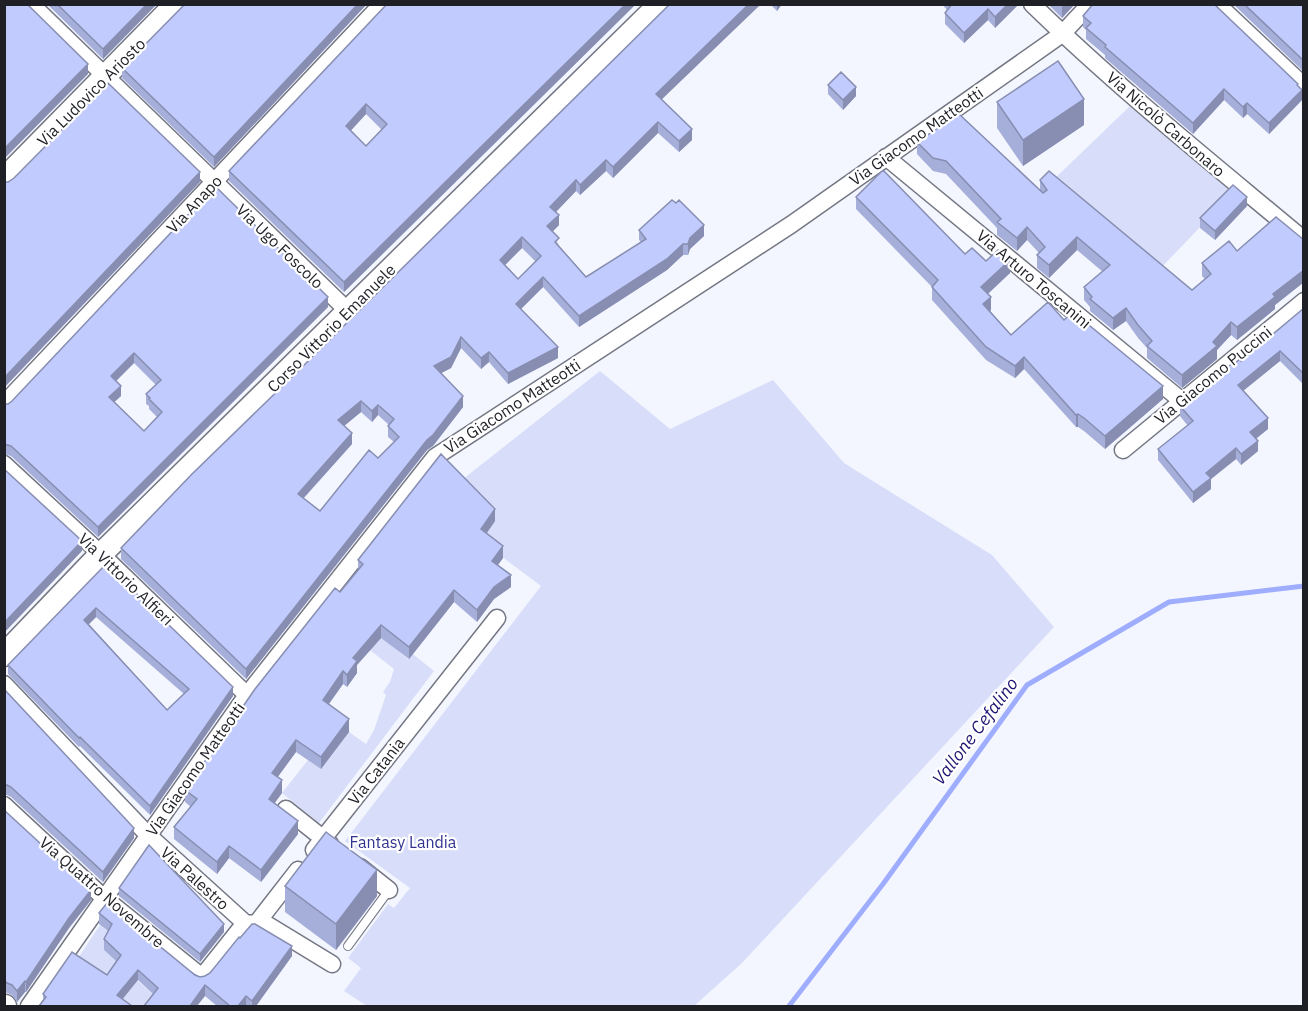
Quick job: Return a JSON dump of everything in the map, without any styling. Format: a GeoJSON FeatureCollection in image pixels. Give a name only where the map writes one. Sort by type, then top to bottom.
{"type":"FeatureCollection","features":[{"type":"Feature","properties":{"kind":"main road","name":"Via Ludovico Ariosto"},"geometry":{"type":"LineString","coordinates":[[4,179],[176,4]]}},
{"type":"Feature","properties":{"kind":"main road","name":"Corso Vittorio Emanuele"},"geometry":{"type":"LineString","coordinates":[[4,655],[101,554],[652,7]]}},
{"type":"Feature","properties":{"kind":"street","name":"Via Ugo Foscolo"},"geometry":{"type":"LineString","coordinates":[[31,4],[348,311]]}},
{"type":"Feature","properties":{"kind":"street","name":"Via Anapo"},"geometry":{"type":"LineString","coordinates":[[4,404],[382,4]]}},
{"type":"Feature","properties":{"kind":"street","name":"Via Nicolò Carbonaro"},"geometry":{"type":"LineString","coordinates":[[1032,4],[1062,34],[1185,142],[1304,240]]}},
{"type":"Feature","properties":{"kind":"street","name":"Via Giacomo Matteotti"},"geometry":{"type":"LineString","coordinates":[[29,1006],[247,695],[435,457],[792,224],[1062,34],[1090,4]]}},
{"type":"Feature","properties":{"kind":"street"},"geometry":{"type":"LineString","coordinates":[[1217,4],[1304,86]]}},
{"type":"Feature","properties":{"kind":"street","name":"Via Arturo Toscanini"},"geometry":{"type":"LineString","coordinates":[[886,157],[1182,401]]}},
{"type":"Feature","properties":{"kind":"street","name":"Via Giacomo Puccini"},"geometry":{"type":"LineString","coordinates":[[1123,450],[1304,301]]}},
{"type":"Feature","properties":{"kind":"street","name":"Via Vittorio Alfieri"},"geometry":{"type":"LineString","coordinates":[[4,464],[247,695]]}},
{"type":"Feature","properties":{"kind":"street","name":"Via Catania"},"geometry":{"type":"LineString","coordinates":[[202,977],[323,838],[496,618]]}},
{"type":"Feature","properties":{"kind":"street","name":"Via Palestro"},"geometry":{"type":"LineString","coordinates":[[4,684],[148,836],[250,923],[268,925],[332,964]]}},
{"type":"Feature","properties":{"kind":"street","name":"Via Quattro Novembre"},"geometry":{"type":"LineString","coordinates":[[4,805],[104,898],[202,977]]}},
{"type":"Feature","properties":{"kind":"street"},"geometry":{"type":"LineString","coordinates":[[286,809],[389,890]]}},
{"type":"Feature","properties":{"kind":"lane"},"geometry":{"type":"LineString","coordinates":[[348,946],[389,890]]}},
{"type":"Feature","properties":{"kind":"green space"},"geometry":{"type":"Polygon","coordinates":[[[1130,106],[1233,193],[1156,273],[1049,184],[1130,106]]]}},
{"type":"Feature","properties":{"kind":"green space","name":"Fantasy Landia"},"geometry":{"type":"Polygon","coordinates":[[[600,371],[670,429],[773,380],[844,463],[992,555],[1054,627],[742,963],[694,1006],[367,1006],[344,991],[361,968],[348,958],[388,904],[394,908],[410,888],[345,841],[541,586],[481,541],[458,483],[600,371]]]}},
{"type":"Feature","properties":{"kind":"green space"},"geometry":{"type":"Polygon","coordinates":[[[367,626],[408,659],[413,654],[434,671],[319,823],[282,793],[308,760],[321,769],[349,732],[366,744],[374,730],[386,695],[383,692],[390,682],[394,669],[357,640],[367,626]]]}},
{"type":"Feature","properties":{"kind":"green space"},"geometry":{"type":"Polygon","coordinates":[[[100,925],[112,935],[104,950],[158,999],[152,1006],[132,1006],[74,964],[100,925]]]}},
{"type":"Feature","properties":{"kind":"building"},"geometry":{"type":"Polygon","coordinates":[[[4,4],[27,4],[88,64],[4,149],[4,4]]]}},
{"type":"Feature","properties":{"kind":"building"},"geometry":{"type":"Polygon","coordinates":[[[57,4],[147,4],[103,49],[57,4]]]}},
{"type":"Feature","properties":{"kind":"building"},"geometry":{"type":"Polygon","coordinates":[[[185,4],[358,4],[214,157],[122,68],[185,4]]]}},
{"type":"Feature","properties":{"kind":"building"},"geometry":{"type":"Polygon","coordinates":[[[387,4],[626,4],[344,282],[229,171],[387,4]],[[366,104],[346,126],[366,146],[387,124],[366,104]]]}},
{"type":"Feature","properties":{"kind":"building"},"geometry":{"type":"Polygon","coordinates":[[[670,4],[749,4],[656,94],[692,129],[679,141],[658,122],[613,167],[606,160],[580,185],[576,180],[550,207],[559,215],[547,226],[559,238],[555,242],[586,277],[646,239],[639,230],[672,200],[676,203],[679,200],[704,225],[690,238],[688,244],[683,244],[667,259],[579,316],[543,277],[516,304],[558,347],[508,373],[489,352],[481,358],[461,337],[451,357],[434,366],[463,396],[246,669],[121,548],[192,474],[670,4]],[[522,237],[500,260],[518,279],[541,256],[522,237]],[[361,401],[338,420],[352,433],[298,494],[320,511],[369,450],[378,458],[399,437],[388,426],[394,419],[378,405],[372,411],[361,401]]]}},
{"type":"Feature","properties":{"kind":"building"},"geometry":{"type":"Polygon","coordinates":[[[952,4],[1008,4],[995,17],[988,9],[964,33],[945,13],[952,4]]]}},
{"type":"Feature","properties":{"kind":"building"},"geometry":{"type":"Polygon","coordinates":[[[1093,4],[1214,4],[1302,90],[1269,123],[1247,103],[1243,107],[1224,89],[1193,123],[1086,28],[1091,23],[1083,16],[1093,4]]]}},
{"type":"Feature","properties":{"kind":"building"},"geometry":{"type":"Polygon","coordinates":[[[1244,4],[1304,4],[1304,61],[1244,4]]]}},
{"type":"Feature","properties":{"kind":"building"},"geometry":{"type":"Polygon","coordinates":[[[1058,61],[1084,99],[1023,140],[997,102],[1058,61]]]}},
{"type":"Feature","properties":{"kind":"building"},"geometry":{"type":"Polygon","coordinates":[[[841,72],[856,87],[843,100],[828,85],[841,72]]]}},
{"type":"Feature","properties":{"kind":"building"},"geometry":{"type":"Polygon","coordinates":[[[108,83],[200,172],[4,378],[4,182],[14,178],[108,83]]]}},
{"type":"Feature","properties":{"kind":"building"},"geometry":{"type":"Polygon","coordinates":[[[959,114],[1043,193],[1047,190],[1040,180],[1049,171],[1192,290],[1211,274],[1202,263],[1229,241],[1237,251],[1276,217],[1304,240],[1304,270],[1273,294],[1275,297],[1237,327],[1231,322],[1213,342],[1217,346],[1182,375],[1147,346],[1152,341],[1126,308],[1113,318],[1090,299],[1092,297],[1084,287],[1110,265],[1077,237],[1049,265],[1037,255],[1045,247],[1027,227],[1017,238],[997,222],[1001,219],[946,161],[933,158],[917,142],[959,114]]]}},
{"type":"Feature","properties":{"kind":"building"},"geometry":{"type":"Polygon","coordinates":[[[883,170],[965,254],[972,248],[986,261],[998,250],[1010,260],[981,287],[991,297],[983,304],[1011,335],[1048,302],[1064,320],[1073,312],[1163,386],[1105,436],[1084,418],[1076,415],[1024,357],[1015,366],[986,347],[932,287],[938,280],[856,197],[883,170]]]}},
{"type":"Feature","properties":{"kind":"building"},"geometry":{"type":"Polygon","coordinates":[[[1233,185],[1247,197],[1215,231],[1200,218],[1233,185]]]}},
{"type":"Feature","properties":{"kind":"building"},"geometry":{"type":"Polygon","coordinates":[[[215,186],[328,297],[98,527],[11,446],[4,444],[4,404],[12,401],[215,186]],[[134,353],[111,376],[121,386],[109,397],[144,431],[162,412],[146,394],[161,380],[134,353]]]}},
{"type":"Feature","properties":{"kind":"building"},"geometry":{"type":"Polygon","coordinates":[[[1304,308],[1304,374],[1280,351],[1238,385],[1268,418],[1250,432],[1258,441],[1241,454],[1236,448],[1206,473],[1211,478],[1193,492],[1158,449],[1193,421],[1180,406],[1234,362],[1240,359],[1241,361],[1304,308]]]}},
{"type":"Feature","properties":{"kind":"building"},"geometry":{"type":"Polygon","coordinates":[[[441,454],[495,509],[481,529],[503,546],[492,561],[511,575],[494,587],[477,610],[454,590],[409,647],[381,625],[353,658],[357,661],[347,675],[343,671],[323,700],[349,719],[321,757],[296,740],[272,773],[282,780],[269,799],[298,821],[261,870],[229,846],[217,862],[174,827],[197,799],[185,790],[255,689],[335,588],[340,592],[363,564],[358,560],[441,454]]]}},
{"type":"Feature","properties":{"kind":"building"},"geometry":{"type":"Polygon","coordinates":[[[4,469],[82,541],[4,623],[4,469]]]}},
{"type":"Feature","properties":{"kind":"building"},"geometry":{"type":"Polygon","coordinates":[[[106,564],[233,687],[150,806],[8,665],[106,564]],[[96,608],[84,620],[167,710],[189,689],[96,608]]]}},
{"type":"Feature","properties":{"kind":"building"},"geometry":{"type":"Polygon","coordinates":[[[4,689],[134,828],[103,872],[11,787],[4,785],[4,689]]]}},
{"type":"Feature","properties":{"kind":"building"},"geometry":{"type":"Polygon","coordinates":[[[4,810],[91,890],[69,918],[26,982],[17,991],[4,980],[4,810]]]}},
{"type":"Feature","properties":{"kind":"building"},"geometry":{"type":"Polygon","coordinates":[[[326,832],[377,870],[336,924],[285,886],[326,832]]]}},
{"type":"Feature","properties":{"kind":"building"},"geometry":{"type":"Polygon","coordinates":[[[149,845],[224,924],[200,954],[119,888],[149,845]]]}},
{"type":"Feature","properties":{"kind":"building"},"geometry":{"type":"Polygon","coordinates":[[[107,903],[200,977],[210,973],[252,924],[292,946],[252,1001],[246,996],[238,1006],[230,1006],[205,985],[190,1006],[144,1006],[158,988],[138,970],[117,995],[132,1006],[39,1006],[46,997],[43,994],[72,952],[107,975],[121,955],[104,939],[112,924],[99,913],[107,903]]]}},
{"type":"Feature","properties":{"kind":"waterway","name":"Vallone Cefalino"},"geometry":{"type":"LineString","coordinates":[[789,1006],[883,884],[1027,685],[1169,602],[1304,586]]}}]}
